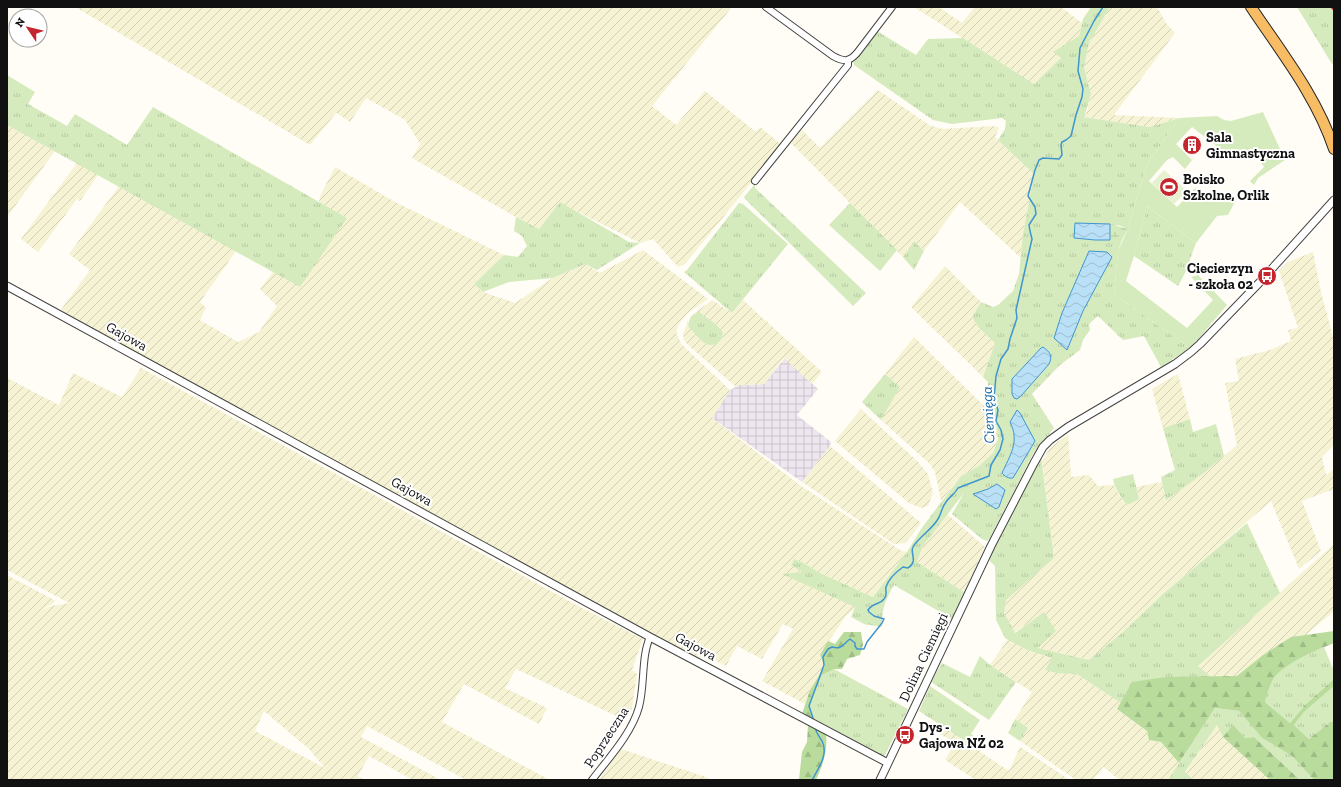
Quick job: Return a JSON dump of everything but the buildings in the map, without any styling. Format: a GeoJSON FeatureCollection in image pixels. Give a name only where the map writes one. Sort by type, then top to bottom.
{"type":"FeatureCollection","features":[{"type":"Feature","properties":{"kind":"highway"},"geometry":{"type":"LineString","coordinates":[[1251,7],[1294,70],[1316,107],[1334,149]]}},
{"type":"Feature","properties":{"kind":"street"},"geometry":{"type":"LineString","coordinates":[[766,7],[833,56],[841,60],[848,61]]}},
{"type":"Feature","properties":{"kind":"street"},"geometry":{"type":"LineString","coordinates":[[754,181],[848,65],[848,61],[857,53],[892,7]]}},
{"type":"Feature","properties":{"kind":"street","name":"Dolina Ciemięgi"},"geometry":{"type":"LineString","coordinates":[[880,780],[991,546],[1043,447],[1068,427],[1175,364],[1191,352],[1259,283],[1334,200]]}},
{"type":"Feature","properties":{"kind":"street","name":"Gajowa"},"geometry":{"type":"LineString","coordinates":[[7,286],[650,637],[888,763]]}},
{"type":"Feature","properties":{"kind":"street","name":"Poprzeczna"},"geometry":{"type":"LineString","coordinates":[[592,780],[625,734],[636,715],[641,700],[647,646],[650,637]]}},
{"type":"Feature","properties":{"kind":"shaded area"},"geometry":{"type":"Polygon","coordinates":[[[75,7],[732,7],[652,106],[676,125],[705,91],[756,132],[760,127],[782,145],[685,264],[678,267],[653,239],[640,243],[560,203],[539,229],[516,217],[412,158],[420,144],[405,120],[366,98],[350,122],[336,113],[310,145],[75,7]]]}},
{"type":"Feature","properties":{"kind":"shaded area"},"geometry":{"type":"Polygon","coordinates":[[[914,7],[939,7],[962,23],[975,7],[1061,7],[1082,23],[1079,36],[1054,52],[1061,58],[1034,84],[914,7]]]}},
{"type":"Feature","properties":{"kind":"shaded area"},"geometry":{"type":"Polygon","coordinates":[[[1110,7],[1157,7],[1166,23],[1175,33],[1114,115],[1179,118],[1150,127],[1082,117],[1086,114],[1091,94],[1084,67],[1089,43],[1110,7]]]}},
{"type":"Feature","properties":{"kind":"shaded area"},"geometry":{"type":"Polygon","coordinates":[[[878,90],[929,125],[942,129],[994,126],[999,128],[995,137],[1034,174],[1023,234],[1021,258],[960,202],[924,251],[914,241],[903,257],[791,143],[802,130],[820,148],[878,90]]]}},
{"type":"Feature","properties":{"kind":"shaded area"},"geometry":{"type":"Polygon","coordinates":[[[7,125],[55,151],[7,217],[7,125]]]}},
{"type":"Feature","properties":{"kind":"shaded area"},"geometry":{"type":"Polygon","coordinates":[[[77,163],[98,175],[80,201],[77,199],[38,252],[21,239],[77,163]]]}},
{"type":"Feature","properties":{"kind":"shaded area"},"geometry":{"type":"Polygon","coordinates":[[[335,167],[395,202],[504,255],[474,284],[483,292],[515,303],[553,278],[585,264],[600,273],[643,250],[708,299],[688,313],[679,324],[676,332],[681,344],[730,390],[712,418],[801,486],[900,550],[907,552],[873,597],[820,573],[794,559],[791,565],[803,572],[783,574],[856,607],[845,617],[820,655],[825,666],[810,690],[805,704],[762,681],[793,629],[783,624],[762,659],[737,646],[726,666],[702,653],[700,659],[60,311],[90,270],[69,254],[119,186],[236,251],[200,302],[206,308],[200,320],[238,342],[259,332],[277,306],[260,289],[273,272],[300,286],[346,218],[319,202],[320,196],[335,167]]]}},
{"type":"Feature","properties":{"kind":"shaded area"},"geometry":{"type":"Polygon","coordinates":[[[1313,252],[1321,292],[1334,341],[1334,445],[1322,457],[1326,475],[1334,469],[1334,489],[1302,501],[1321,551],[1299,569],[1271,501],[1164,593],[1123,632],[1089,660],[1038,648],[1039,616],[1012,634],[1004,613],[1005,600],[1054,558],[1042,461],[1050,448],[1068,434],[1071,477],[1089,475],[1098,486],[1114,485],[1120,497],[1139,499],[1136,487],[1162,482],[1167,499],[1204,473],[1237,445],[1225,383],[1239,381],[1235,359],[1270,350],[1291,341],[1288,330],[1298,328],[1279,271],[1288,262],[1313,252]]]}},
{"type":"Feature","properties":{"kind":"shaded area"},"geometry":{"type":"Polygon","coordinates":[[[945,266],[981,302],[972,317],[978,327],[995,343],[983,377],[911,307],[945,266]]]}},
{"type":"Feature","properties":{"kind":"shaded area"},"geometry":{"type":"Polygon","coordinates":[[[712,300],[732,313],[743,300],[822,372],[812,384],[784,358],[764,384],[739,385],[736,387],[684,340],[683,334],[688,321],[688,326],[718,343],[722,339],[723,334],[699,313],[695,313],[712,300]]]}},
{"type":"Feature","properties":{"kind":"shaded area"},"geometry":{"type":"Polygon","coordinates":[[[914,337],[987,409],[992,412],[996,423],[998,439],[993,453],[981,465],[961,476],[941,501],[935,472],[930,464],[881,420],[900,387],[885,374],[914,337]]]}},
{"type":"Feature","properties":{"kind":"shaded area"},"geometry":{"type":"Polygon","coordinates":[[[785,358],[818,389],[797,415],[831,442],[830,446],[802,482],[712,418],[730,390],[739,385],[764,384],[785,358]]]}},
{"type":"Feature","properties":{"kind":"shaded area"},"geometry":{"type":"Polygon","coordinates":[[[141,368],[580,607],[643,639],[632,670],[637,674],[632,708],[625,720],[516,669],[505,688],[547,708],[539,724],[464,684],[442,722],[550,780],[466,780],[367,726],[361,737],[441,780],[413,780],[369,756],[358,776],[364,780],[7,780],[7,575],[56,601],[41,611],[51,606],[69,603],[7,570],[7,378],[59,405],[73,373],[122,397],[141,368]],[[264,711],[255,731],[325,768],[309,749],[264,711]]]}},
{"type":"Feature","properties":{"kind":"shaded area"},"geometry":{"type":"Polygon","coordinates":[[[1178,374],[1190,419],[1163,428],[1152,389],[1178,374]]]}},
{"type":"Feature","properties":{"kind":"shaded area"},"geometry":{"type":"Polygon","coordinates":[[[861,409],[918,462],[928,474],[933,493],[928,506],[921,508],[909,503],[835,441],[861,409]]]}},
{"type":"Feature","properties":{"kind":"shaded area"},"geometry":{"type":"Polygon","coordinates":[[[830,446],[921,523],[906,543],[894,544],[802,482],[830,446]]]}},
{"type":"Feature","properties":{"kind":"shaded area"},"geometry":{"type":"Polygon","coordinates":[[[947,514],[985,547],[964,592],[917,562],[923,546],[947,514]]]}},
{"type":"Feature","properties":{"kind":"shaded area"},"geometry":{"type":"Polygon","coordinates":[[[1334,544],[1334,611],[1306,635],[1291,637],[1231,683],[1211,677],[1197,667],[1334,544]]]}},
{"type":"Feature","properties":{"kind":"shaded area"},"geometry":{"type":"Polygon","coordinates":[[[1008,639],[1027,650],[1052,658],[1046,669],[1056,673],[1077,673],[1121,703],[1117,709],[1147,731],[1149,740],[1161,742],[1179,763],[1168,780],[1120,780],[1103,767],[1093,780],[1076,780],[1020,741],[1028,728],[1015,719],[1032,692],[990,665],[1008,639]]]}},
{"type":"Feature","properties":{"kind":"shaded area"},"geometry":{"type":"Polygon","coordinates":[[[1217,724],[1271,780],[1190,780],[1192,777],[1185,773],[1217,724]]]}},
{"type":"Feature","properties":{"kind":"shaded area"},"geometry":{"type":"Polygon","coordinates":[[[940,725],[1009,771],[1020,747],[1070,780],[976,780],[945,760],[955,743],[933,730],[940,725]]]}},
{"type":"Feature","properties":{"kind":"shaded area"},"geometry":{"type":"Polygon","coordinates":[[[621,749],[706,777],[712,780],[599,780],[621,749]]]}},
{"type":"Feature","properties":{"kind":"green space"},"geometry":{"type":"Polygon","coordinates":[[[1091,7],[1110,7],[1089,43],[1084,67],[1091,94],[1083,117],[1150,127],[1179,118],[1147,165],[1128,229],[1118,225],[1074,238],[1122,240],[1118,251],[1114,294],[1190,348],[1161,367],[1144,336],[1123,340],[1098,316],[1089,324],[1090,330],[1083,340],[1080,350],[1060,365],[1032,394],[1054,428],[1033,454],[990,538],[987,541],[982,539],[952,514],[964,493],[923,546],[917,562],[964,592],[952,619],[894,585],[885,605],[882,627],[864,624],[851,617],[855,607],[782,574],[802,572],[791,565],[794,559],[820,573],[873,597],[961,476],[979,466],[993,453],[998,439],[996,423],[987,400],[988,382],[983,377],[995,343],[978,327],[972,317],[981,302],[993,307],[998,305],[1013,291],[1019,274],[1023,234],[1034,174],[998,140],[1005,129],[1006,121],[1002,118],[952,124],[933,120],[854,65],[853,61],[877,31],[916,55],[928,39],[963,38],[1034,84],[1061,58],[1053,52],[1079,36],[1083,19],[1091,7]],[[1017,411],[1010,422],[1014,436],[1013,448],[1002,473],[1026,455],[1034,441],[1017,411]]]}},
{"type":"Feature","properties":{"kind":"green space"},"geometry":{"type":"Polygon","coordinates":[[[1297,7],[1334,7],[1334,63],[1332,64],[1297,7]]]}},
{"type":"Feature","properties":{"kind":"green space"},"geometry":{"type":"Polygon","coordinates":[[[7,75],[35,92],[28,104],[67,126],[75,114],[127,145],[153,107],[347,218],[300,287],[7,125],[7,75]]]}},
{"type":"Feature","properties":{"kind":"green space"},"geometry":{"type":"Polygon","coordinates":[[[1263,112],[1285,160],[1258,178],[1254,185],[1250,181],[1264,167],[1257,156],[1246,152],[1232,158],[1192,127],[1176,144],[1192,160],[1185,169],[1173,157],[1167,160],[1149,181],[1177,207],[1195,188],[1211,200],[1213,200],[1218,193],[1226,198],[1238,196],[1228,215],[1217,216],[1196,243],[1147,206],[1126,281],[1187,328],[1213,300],[1191,277],[1198,275],[1227,305],[1190,348],[1114,294],[1118,251],[1128,229],[1147,165],[1179,118],[1217,116],[1224,120],[1231,121],[1263,112]]]}},
{"type":"Feature","properties":{"kind":"green space","name":"Boisko Szkolne, Orlik"},"geometry":{"type":"Polygon","coordinates":[[[1164,170],[1187,191],[1174,204],[1152,183],[1164,170]]]}},
{"type":"Feature","properties":{"kind":"green space"},"geometry":{"type":"Polygon","coordinates":[[[755,184],[755,188],[866,293],[853,306],[745,199],[744,197],[755,184]]]}},
{"type":"Feature","properties":{"kind":"green space"},"geometry":{"type":"Polygon","coordinates":[[[560,202],[629,242],[640,243],[597,270],[585,264],[553,278],[509,282],[483,292],[474,284],[504,255],[518,257],[527,246],[522,236],[514,231],[516,217],[539,229],[560,202]]]}},
{"type":"Feature","properties":{"kind":"green space"},"geometry":{"type":"Polygon","coordinates":[[[739,203],[743,204],[788,244],[732,313],[684,272],[739,203]]]}},
{"type":"Feature","properties":{"kind":"green space"},"geometry":{"type":"Polygon","coordinates":[[[850,203],[897,250],[880,271],[829,225],[850,203]]]}},
{"type":"Feature","properties":{"kind":"green space"},"geometry":{"type":"Polygon","coordinates":[[[1147,206],[1196,243],[1185,273],[1178,286],[1134,256],[1147,206]]]}},
{"type":"Feature","properties":{"kind":"green space"},"geometry":{"type":"Polygon","coordinates":[[[1075,223],[1110,224],[1128,229],[1122,240],[1074,238],[1075,223]]]}},
{"type":"Feature","properties":{"kind":"green space"},"geometry":{"type":"Polygon","coordinates":[[[914,241],[924,251],[914,270],[903,257],[914,241]]]}},
{"type":"Feature","properties":{"kind":"green space"},"geometry":{"type":"Polygon","coordinates":[[[699,312],[719,327],[723,333],[723,337],[716,344],[706,344],[688,326],[691,317],[699,312]]]}},
{"type":"Feature","properties":{"kind":"green space"},"geometry":{"type":"Polygon","coordinates":[[[885,374],[900,387],[881,420],[862,402],[885,374]]]}},
{"type":"Feature","properties":{"kind":"green space"},"geometry":{"type":"Polygon","coordinates":[[[1190,419],[1193,432],[1216,424],[1224,456],[1204,473],[1166,500],[1161,477],[1175,470],[1163,428],[1190,419]]]}},
{"type":"Feature","properties":{"kind":"green space"},"geometry":{"type":"Polygon","coordinates":[[[1041,456],[1054,558],[1006,600],[1004,613],[1015,633],[1044,612],[1056,631],[1038,648],[1089,660],[1123,632],[1164,593],[1247,523],[1280,593],[1198,666],[1211,677],[1189,677],[1133,682],[1121,703],[1077,674],[1056,673],[1045,670],[1052,658],[1027,650],[1005,638],[996,620],[995,566],[989,560],[1041,456]]]}},
{"type":"Feature","properties":{"kind":"green space"},"geometry":{"type":"Polygon","coordinates":[[[1133,474],[1139,499],[1127,505],[1120,496],[1113,479],[1133,474]]]}},
{"type":"Feature","properties":{"kind":"green space"},"geometry":{"type":"Polygon","coordinates":[[[1334,631],[1334,643],[1293,662],[1279,672],[1271,683],[1265,702],[1290,723],[1305,705],[1334,679],[1334,686],[1304,712],[1294,725],[1309,739],[1330,722],[1334,722],[1334,780],[1314,780],[1292,756],[1262,738],[1239,711],[1215,708],[1179,763],[1161,742],[1149,740],[1147,731],[1117,709],[1132,682],[1166,677],[1237,676],[1263,655],[1291,637],[1334,631]]]}},
{"type":"Feature","properties":{"kind":"green space"},"geometry":{"type":"Polygon","coordinates":[[[844,632],[861,632],[863,645],[860,655],[847,659],[842,669],[834,669],[822,675],[809,706],[814,720],[802,714],[810,690],[825,666],[820,655],[828,641],[835,644],[844,632]]]}},
{"type":"Feature","properties":{"kind":"green space"},"geometry":{"type":"Polygon","coordinates":[[[1324,647],[1334,671],[1334,679],[1305,705],[1290,723],[1265,702],[1268,690],[1278,673],[1297,660],[1324,647]]]}},
{"type":"Feature","properties":{"kind":"green space"},"geometry":{"type":"Polygon","coordinates":[[[980,656],[990,665],[1016,682],[989,720],[931,682],[942,663],[970,677],[980,656]]]}},
{"type":"Feature","properties":{"kind":"green space"},"geometry":{"type":"Polygon","coordinates":[[[834,669],[908,709],[885,755],[881,756],[821,725],[814,719],[809,706],[822,675],[834,669]]]}},
{"type":"Feature","properties":{"kind":"green space"},"geometry":{"type":"Polygon","coordinates":[[[930,686],[980,720],[971,734],[985,743],[980,751],[919,711],[930,686]]]}},
{"type":"Feature","properties":{"kind":"green space"},"geometry":{"type":"Polygon","coordinates":[[[1334,686],[1334,722],[1330,722],[1309,739],[1294,725],[1304,712],[1334,686]]]}},
{"type":"Feature","properties":{"kind":"green space"},"geometry":{"type":"Polygon","coordinates":[[[1215,708],[1239,711],[1262,738],[1292,756],[1314,780],[1300,780],[1254,737],[1245,738],[1233,726],[1223,737],[1217,725],[1185,772],[1192,778],[1190,780],[1168,780],[1215,708]]]}},
{"type":"Feature","properties":{"kind":"green space"},"geometry":{"type":"Polygon","coordinates":[[[1015,719],[1028,728],[1020,741],[1008,733],[1015,719]]]}},
{"type":"Feature","properties":{"kind":"green space"},"geometry":{"type":"Polygon","coordinates":[[[808,725],[826,733],[826,752],[816,780],[799,780],[802,752],[807,742],[808,725]]]}},
{"type":"Feature","properties":{"kind":"green space"},"geometry":{"type":"Polygon","coordinates":[[[1233,725],[1245,738],[1254,737],[1300,780],[1270,780],[1223,737],[1233,725]]]}},
{"type":"Feature","properties":{"kind":"water"},"geometry":{"type":"Polygon","coordinates":[[[1075,223],[1110,224],[1110,240],[1074,238],[1075,223]]]}},
{"type":"Feature","properties":{"kind":"water"},"geometry":{"type":"Polygon","coordinates":[[[1089,251],[1107,252],[1112,257],[1083,311],[1067,350],[1054,338],[1062,313],[1089,251]]]}},
{"type":"Feature","properties":{"kind":"water"},"geometry":{"type":"Polygon","coordinates":[[[1043,347],[1050,354],[1051,359],[1049,364],[1021,396],[1017,399],[1014,398],[1012,394],[1012,379],[1043,347]]]}},
{"type":"Feature","properties":{"kind":"water"},"geometry":{"type":"Polygon","coordinates":[[[1017,410],[1035,441],[1013,478],[1010,478],[1002,473],[1013,448],[1014,436],[1010,422],[1017,410]]]}},
{"type":"Feature","properties":{"kind":"water"},"geometry":{"type":"Polygon","coordinates":[[[997,484],[1005,490],[999,507],[996,509],[973,494],[988,489],[997,484]]]}},
{"type":"Feature","properties":{"kind":"waterway","name":"Ciemięga"},"geometry":{"type":"LineString","coordinates":[[814,721],[809,706],[824,665],[823,657],[828,649],[832,647],[838,648],[850,639],[855,643],[857,649],[864,649],[867,642],[884,619],[874,616],[868,610],[885,598],[886,587],[893,576],[903,567],[908,568],[911,565],[913,562],[913,547],[936,523],[943,506],[958,488],[989,476],[991,465],[1000,450],[1003,439],[1001,430],[996,421],[998,410],[994,398],[996,376],[1001,359],[1008,349],[1017,318],[1016,310],[1032,239],[1029,225],[1036,214],[1035,207],[1028,196],[1039,160],[1043,158],[1059,159],[1062,155],[1062,142],[1071,136],[1083,89],[1078,71],[1080,48],[1103,7]]}},
{"type":"Feature","properties":{"kind":"waterway","name":"Ciemięga"},"geometry":{"type":"LineString","coordinates":[[812,780],[820,766],[824,751],[824,746],[815,727]]}},
{"type":"Feature","properties":{"kind":"railway"},"geometry":{"type":"LineString","coordinates":[[1331,7],[1334,10]]}},
{"type":"Feature","properties":{"kind":"place","name":"Sala Gimnastyczna"},"geometry":{"type":"Point","coordinates":[1192,145]}},
{"type":"Feature","properties":{"kind":"place","name":"Boisko Szkolne, Orlik"},"geometry":{"type":"Point","coordinates":[1169,187]}},
{"type":"Feature","properties":{"kind":"place","name":"Ciecierzyn - szkoła 02"},"geometry":{"type":"Point","coordinates":[1267,276]}},
{"type":"Feature","properties":{"kind":"place","name":"Dys - Gajowa NŻ 02"},"geometry":{"type":"Point","coordinates":[905,735]}}]}
